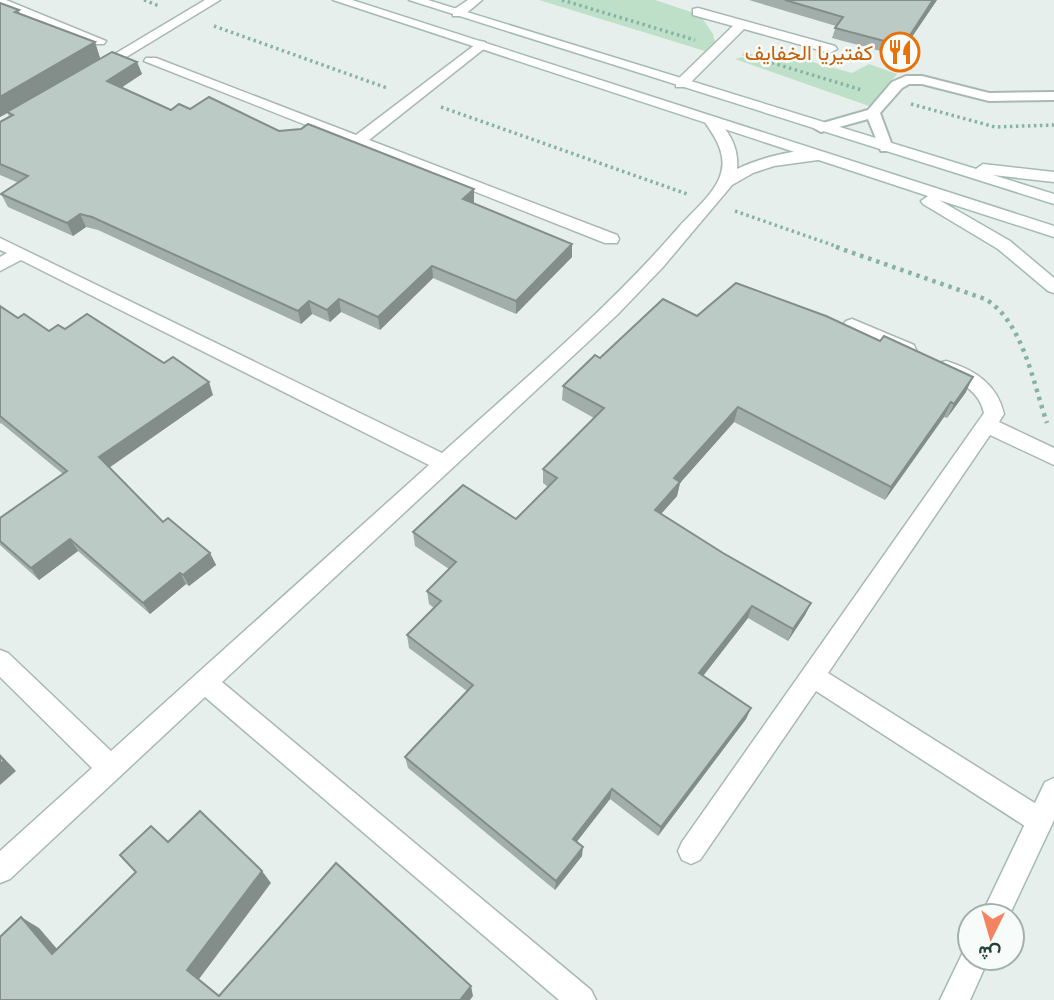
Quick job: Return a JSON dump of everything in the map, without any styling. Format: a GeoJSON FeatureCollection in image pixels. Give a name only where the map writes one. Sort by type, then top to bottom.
{"type":"FeatureCollection","features":[{"type":"Feature","properties":{"kind":"street"},"geometry":{"type":"LineString","coordinates":[[82,78],[215,0]]}},
{"type":"Feature","properties":{"kind":"street"},"geometry":{"type":"LineString","coordinates":[[339,0],[1054,232]]}},
{"type":"Feature","properties":{"kind":"street"},"geometry":{"type":"LineString","coordinates":[[415,0],[1054,199]]}},
{"type":"Feature","properties":{"kind":"street"},"geometry":{"type":"LineString","coordinates":[[458,13],[475,0]]}},
{"type":"Feature","properties":{"kind":"street"},"geometry":{"type":"LineString","coordinates":[[0,2],[99,41]]}},
{"type":"Feature","properties":{"kind":"street"},"geometry":{"type":"LineString","coordinates":[[698,12],[830,49]]}},
{"type":"Feature","properties":{"kind":"street"},"geometry":{"type":"LineString","coordinates":[[681,84],[742,24]]}},
{"type":"Feature","properties":{"kind":"street"},"geometry":{"type":"LineString","coordinates":[[358,141],[480,45]]}},
{"type":"Feature","properties":{"kind":"street"},"geometry":{"type":"LineString","coordinates":[[151,61],[611,239]]}},
{"type":"Feature","properties":{"kind":"street"},"geometry":{"type":"LineString","coordinates":[[711,121],[728,144],[732,156],[726,182]]}},
{"type":"Feature","properties":{"kind":"street"},"geometry":{"type":"LineString","coordinates":[[0,869],[619,303],[726,182],[740,172],[775,159],[818,155]]}},
{"type":"Feature","properties":{"kind":"street"},"geometry":{"type":"LineString","coordinates":[[936,164],[1054,177]]}},
{"type":"Feature","properties":{"kind":"street"},"geometry":{"type":"LineString","coordinates":[[891,179],[995,239],[1054,287]]}},
{"type":"Feature","properties":{"kind":"street"},"geometry":{"type":"LineString","coordinates":[[0,243],[444,463]]}},
{"type":"Feature","properties":{"kind":"street"},"geometry":{"type":"LineString","coordinates":[[0,265],[20,253]]}},
{"type":"Feature","properties":{"kind":"street"},"geometry":{"type":"LineString","coordinates":[[691,851],[994,414],[992,399],[982,386],[852,325]]}},
{"type":"Feature","properties":{"kind":"street"},"geometry":{"type":"LineString","coordinates":[[987,425],[1054,457]]}},
{"type":"Feature","properties":{"kind":"street"},"geometry":{"type":"LineString","coordinates":[[0,661],[110,768]]}},
{"type":"Feature","properties":{"kind":"street"},"geometry":{"type":"LineString","coordinates":[[812,676],[1040,821]]}},
{"type":"Feature","properties":{"kind":"street"},"geometry":{"type":"LineString","coordinates":[[205,682],[581,1000]]}},
{"type":"Feature","properties":{"kind":"street"},"geometry":{"type":"LineString","coordinates":[[1002,902],[1054,791]]}},
{"type":"Feature","properties":{"kind":"street"},"geometry":{"type":"LineString","coordinates":[[955,1000],[968,972]]}},
{"type":"Feature","properties":{"kind":"lane"},"geometry":{"type":"LineString","coordinates":[[821,128],[873,113],[900,82],[914,79],[989,97],[1054,96]]}},
{"type":"Feature","properties":{"kind":"lane"},"geometry":{"type":"LineString","coordinates":[[873,113],[886,148]]}},
{"type":"Feature","properties":{"kind":"path"},"geometry":{"type":"LineString","coordinates":[[144,0],[985,299],[1009,317],[1049,431]]}},
{"type":"Feature","properties":{"kind":"path"},"geometry":{"type":"LineString","coordinates":[[562,0],[995,127],[1054,125]]}},
{"type":"Feature","properties":{"kind":"green space"},"geometry":{"type":"Polygon","coordinates":[[[539,0],[655,0],[700,15],[713,34],[718,55],[539,0]]]}},
{"type":"Feature","properties":{"kind":"green space"},"geometry":{"type":"Polygon","coordinates":[[[770,50],[852,73],[869,64],[897,74],[869,106],[735,59],[770,50]]]}},
{"type":"Feature","properties":{"kind":"building"},"geometry":{"type":"Polygon","coordinates":[[[785,0],[933,0],[903,46],[835,28],[843,17],[785,0]]]}},
{"type":"Feature","properties":{"kind":"building"},"geometry":{"type":"Polygon","coordinates":[[[0,3],[19,10],[15,12],[95,42],[0,97],[0,3]]]}},
{"type":"Feature","properties":{"kind":"building"},"geometry":{"type":"Polygon","coordinates":[[[112,52],[137,62],[107,81],[171,110],[179,104],[190,109],[209,97],[279,131],[301,129],[308,124],[474,189],[463,199],[572,244],[516,301],[432,266],[378,317],[339,299],[327,310],[309,301],[298,311],[92,217],[80,214],[67,223],[1,194],[28,176],[0,164],[0,122],[13,115],[7,112],[112,52]]]}},
{"type":"Feature","properties":{"kind":"building"},"geometry":{"type":"Polygon","coordinates":[[[736,283],[826,316],[880,341],[884,336],[973,377],[954,404],[951,402],[891,487],[738,407],[674,478],[680,482],[655,510],[723,553],[811,603],[793,629],[752,606],[699,673],[751,708],[661,827],[612,789],[573,839],[583,847],[556,881],[405,757],[473,685],[407,635],[441,601],[427,591],[456,562],[413,532],[463,485],[516,519],[557,478],[543,469],[604,408],[563,386],[595,355],[600,358],[663,299],[697,316],[736,283]]]}},
{"type":"Feature","properties":{"kind":"building"},"geometry":{"type":"Polygon","coordinates":[[[0,306],[18,318],[24,314],[49,331],[58,325],[65,329],[87,314],[164,363],[173,357],[209,382],[99,457],[163,522],[168,518],[210,553],[143,603],[70,539],[31,568],[0,541],[0,518],[67,471],[0,416],[0,306]]]}},
{"type":"Feature","properties":{"kind":"building"},"geometry":{"type":"Polygon","coordinates":[[[200,811],[262,871],[187,970],[219,996],[336,863],[471,986],[460,1000],[0,1000],[0,937],[21,917],[52,954],[136,872],[120,855],[151,826],[168,842],[200,811]]]}},
{"type":"Feature","properties":{"kind":"place","name":"كفتيريا الخفايف"},"geometry":{"type":"Point","coordinates":[900,52]}}]}
